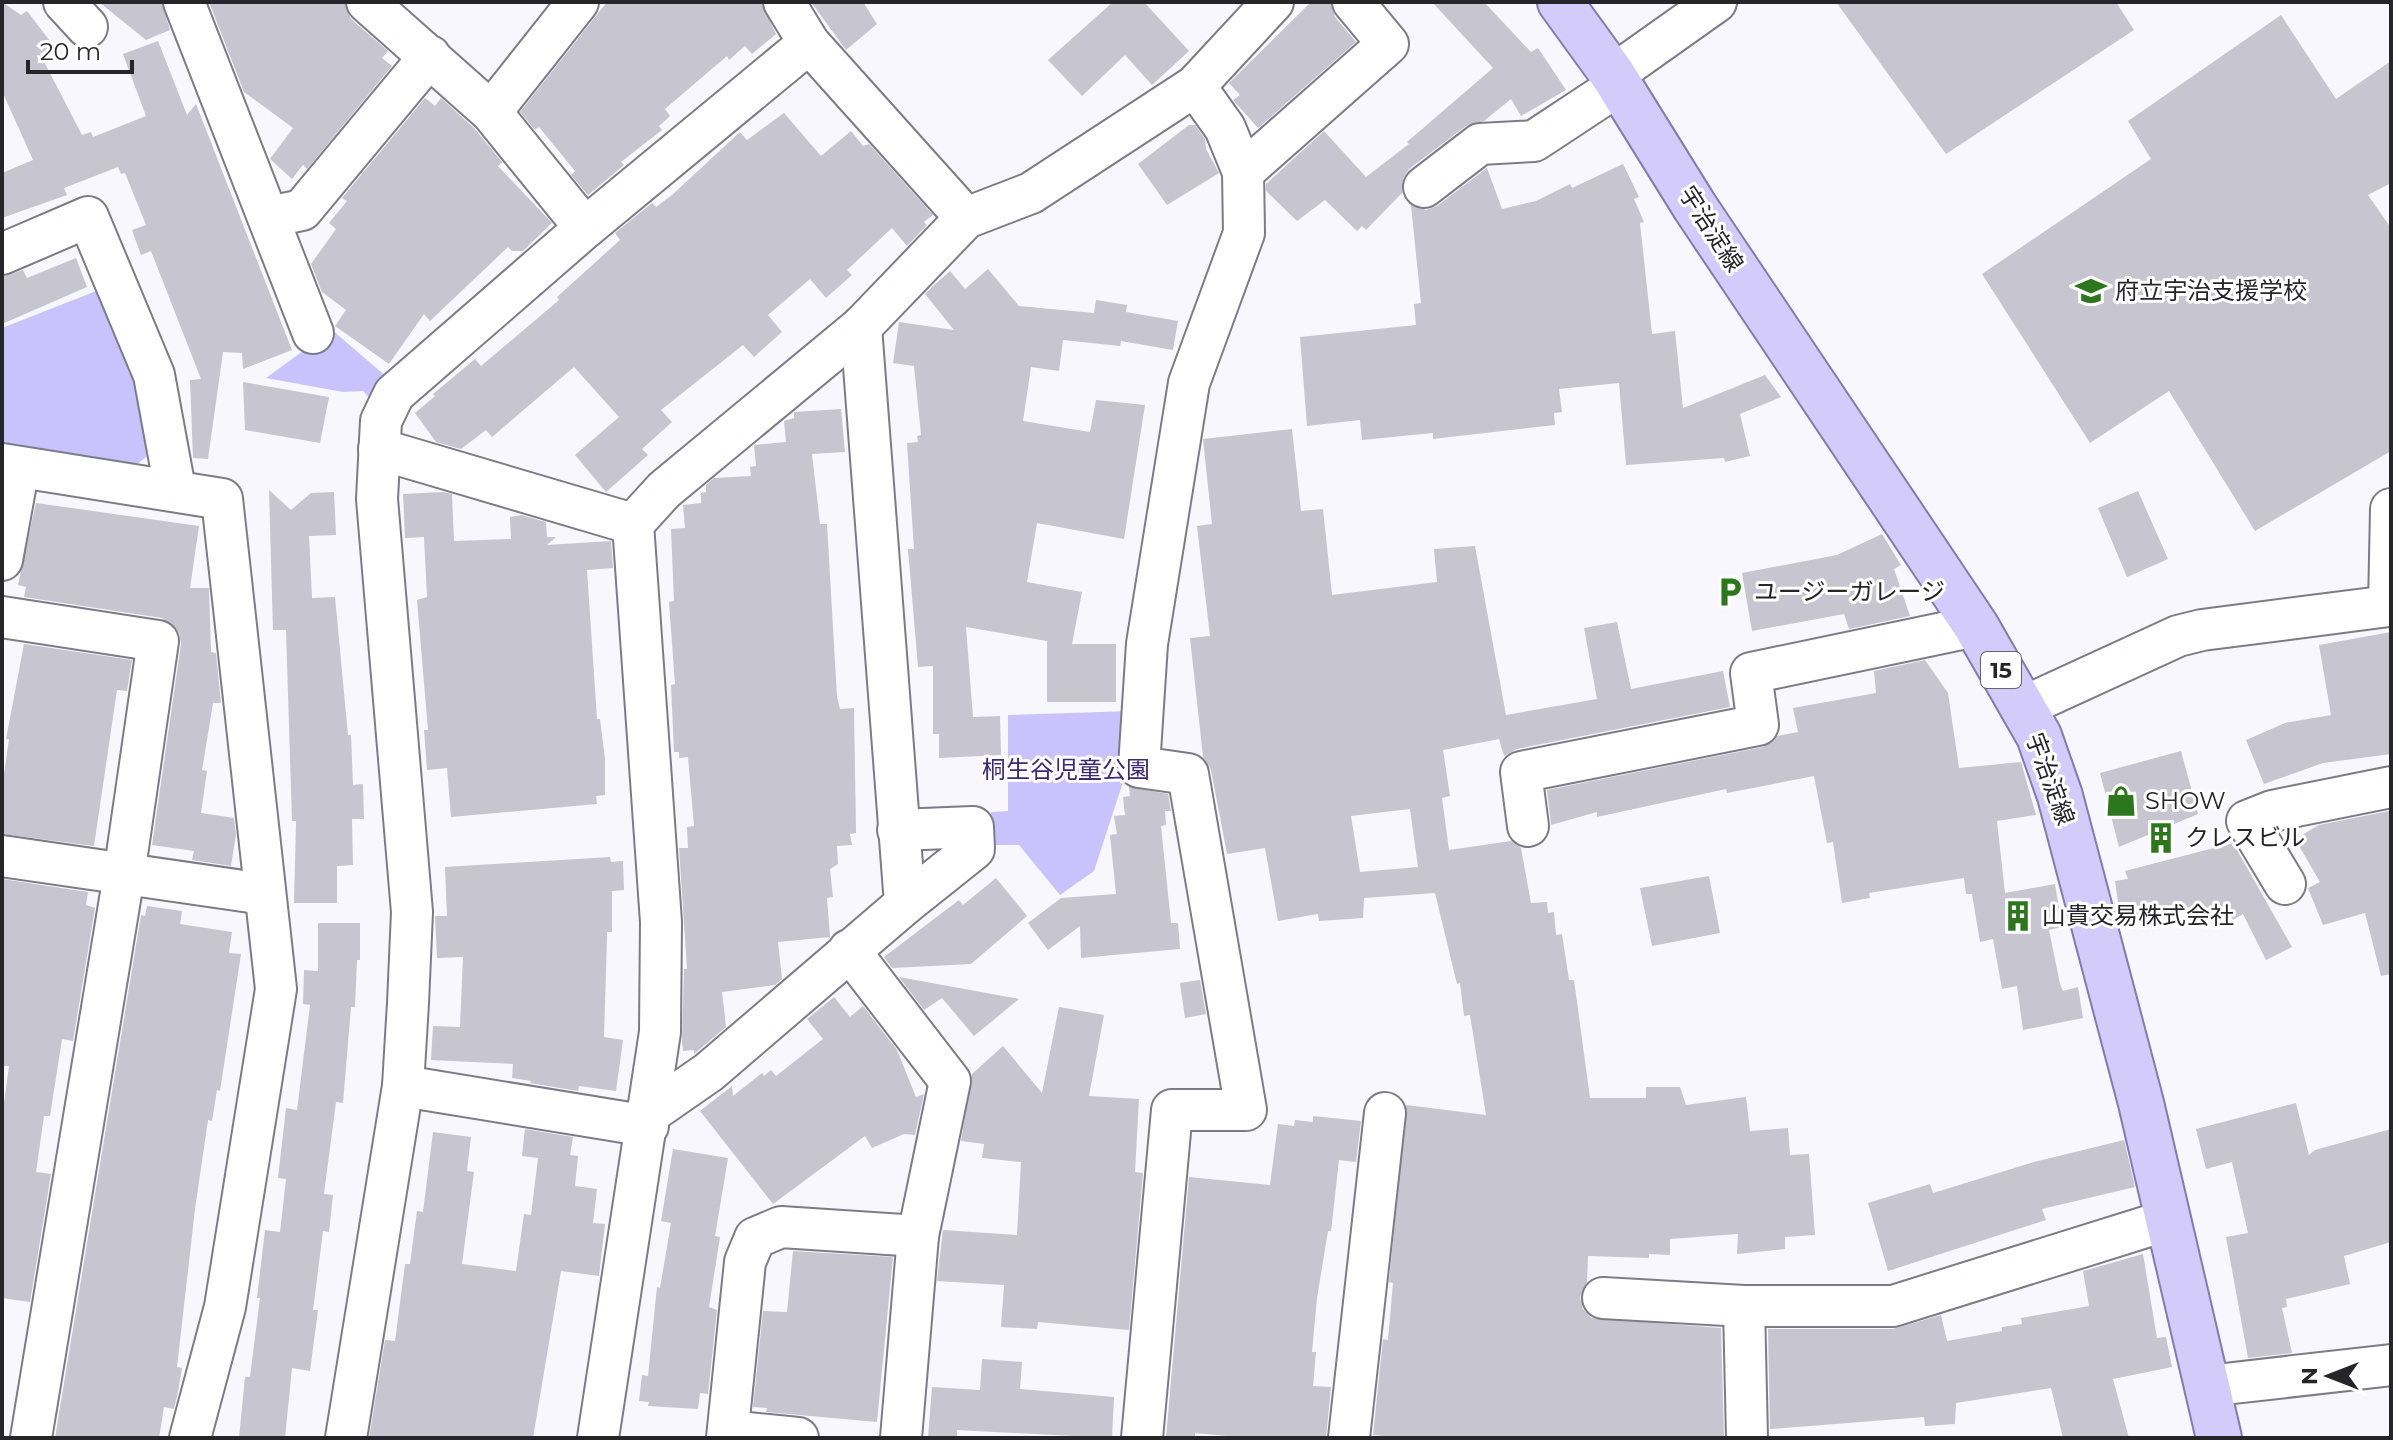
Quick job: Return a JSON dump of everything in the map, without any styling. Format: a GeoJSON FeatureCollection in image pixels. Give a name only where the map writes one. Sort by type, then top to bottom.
{"type":"FeatureCollection","features":[{"type":"Feature","properties":{"kind":"main road","name":"宇治淀線"},"geometry":{"type":"LineString","coordinates":[[1560,2],[1616,80],[1704,220],[1976,626],[2039,736],[2060,796],[2168,1220],[2219,1438]]}},
{"type":"Feature","properties":{"kind":"street"},"geometry":{"type":"LineString","coordinates":[[184,2],[313,333]]}},
{"type":"Feature","properties":{"kind":"street"},"geometry":{"type":"LineString","coordinates":[[367,2],[491,112],[585,228]]}},
{"type":"Feature","properties":{"kind":"street"},"geometry":{"type":"LineString","coordinates":[[491,112],[578,2]]}},
{"type":"Feature","properties":{"kind":"street"},"geometry":{"type":"LineString","coordinates":[[785,2],[809,43],[966,218]]}},
{"type":"Feature","properties":{"kind":"street"},"geometry":{"type":"LineString","coordinates":[[598,1438],[649,1120],[660,1032],[661,922],[633,524],[664,490],[861,327],[966,218],[1031,193],[1195,86],[1273,2]]}},
{"type":"Feature","properties":{"kind":"street"},"geometry":{"type":"LineString","coordinates":[[1243,172],[1388,44],[1353,2]]}},
{"type":"Feature","properties":{"kind":"street"},"geometry":{"type":"LineString","coordinates":[[1424,187],[1480,144],[1534,141],[1716,2]]}},
{"type":"Feature","properties":{"kind":"street"},"geometry":{"type":"LineString","coordinates":[[346,1438],[403,1086],[412,912],[377,499],[381,421],[394,394],[585,228],[809,43]]}},
{"type":"Feature","properties":{"kind":"street"},"geometry":{"type":"LineString","coordinates":[[269,217],[302,210],[430,56]]}},
{"type":"Feature","properties":{"kind":"street"},"geometry":{"type":"LineString","coordinates":[[1142,1438],[1172,1110],[1246,1110],[1188,774],[1139,767],[1147,644],[1189,383],[1244,233],[1243,172],[1225,128],[1195,86]]}},
{"type":"Feature","properties":{"kind":"street"},"geometry":{"type":"LineString","coordinates":[[2,254],[88,217],[154,375],[175,489]]}},
{"type":"Feature","properties":{"kind":"street"},"geometry":{"type":"LineString","coordinates":[[861,327],[905,904]]}},
{"type":"Feature","properties":{"kind":"street"},"geometry":{"type":"LineString","coordinates":[[379,449],[633,524]]}},
{"type":"Feature","properties":{"kind":"street"},"geometry":{"type":"LineString","coordinates":[[2,560],[11,465],[222,499],[276,989],[225,1307],[190,1438]]}},
{"type":"Feature","properties":{"kind":"street"},"geometry":{"type":"LineString","coordinates":[[2021,708],[2178,636],[2202,630],[2389,606],[2391,509]]}},
{"type":"Feature","properties":{"kind":"street"},"geometry":{"type":"LineString","coordinates":[[2,617],[158,641],[124,875],[31,1438]]}},
{"type":"Feature","properties":{"kind":"street"},"geometry":{"type":"LineString","coordinates":[[1528,826],[1521,772],[1758,725],[1751,673],[1976,626]]}},
{"type":"Feature","properties":{"kind":"street"},"geometry":{"type":"LineString","coordinates":[[2285,884],[2247,821],[2272,811],[2391,787]]}},
{"type":"Feature","properties":{"kind":"street"},"geometry":{"type":"LineString","coordinates":[[403,1086],[649,1120],[849,950],[974,849],[973,827],[898,830]]}},
{"type":"Feature","properties":{"kind":"street"},"geometry":{"type":"LineString","coordinates":[[2,856],[264,894]]}},
{"type":"Feature","properties":{"kind":"street"},"geometry":{"type":"LineString","coordinates":[[849,950],[950,1081],[918,1236],[901,1438]]}},
{"type":"Feature","properties":{"kind":"street"},"geometry":{"type":"LineString","coordinates":[[1349,1438],[1385,1113]]}},
{"type":"Feature","properties":{"kind":"street"},"geometry":{"type":"LineString","coordinates":[[1603,1298],[1744,1306],[1893,1306],[2168,1220]]}},
{"type":"Feature","properties":{"kind":"street"},"geometry":{"type":"LineString","coordinates":[[798,1438],[727,1435],[745,1262],[755,1238],[781,1227],[918,1236]]}},
{"type":"Feature","properties":{"kind":"street"},"geometry":{"type":"LineString","coordinates":[[1744,1306],[1747,1438]]}},
{"type":"Feature","properties":{"kind":"street"},"geometry":{"type":"LineString","coordinates":[[2207,1386],[2391,1365]]}},
{"type":"Feature","properties":{"kind":"green space"},"geometry":{"type":"Polygon","coordinates":[[[109,286],[132,346],[154,451],[137,464],[2,442],[2,328],[109,286]]]}},
{"type":"Feature","properties":{"kind":"green space"},"geometry":{"type":"Polygon","coordinates":[[[325,324],[388,378],[373,402],[363,391],[343,392],[266,378],[303,351],[303,340],[325,324]]]}},
{"type":"Feature","properties":{"kind":"green space","name":"桐生谷児童公園"},"geometry":{"type":"Polygon","coordinates":[[[1131,711],[1124,779],[1094,871],[1060,895],[1019,845],[991,845],[991,812],[1008,811],[1008,715],[1131,711]]]}},
{"type":"Feature","properties":{"kind":"building"},"geometry":{"type":"Polygon","coordinates":[[[2,2],[21,15],[27,11],[53,45],[40,54],[82,135],[91,132],[93,137],[146,116],[123,54],[158,41],[187,115],[196,104],[292,350],[243,369],[242,353],[223,352],[208,459],[193,458],[190,380],[201,379],[151,251],[141,255],[132,230],[146,225],[125,173],[121,174],[118,167],[64,188],[67,195],[2,218],[2,173],[33,160],[2,91],[2,2]]]}},
{"type":"Feature","properties":{"kind":"building"},"geometry":{"type":"Polygon","coordinates":[[[99,2],[162,2],[170,30],[146,40],[99,2]]]}},
{"type":"Feature","properties":{"kind":"building"},"geometry":{"type":"Polygon","coordinates":[[[209,2],[345,2],[351,19],[388,51],[382,58],[392,66],[307,169],[303,165],[292,179],[270,159],[293,128],[244,92],[209,2]]]}},
{"type":"Feature","properties":{"kind":"building"},"geometry":{"type":"Polygon","coordinates":[[[607,2],[761,2],[776,34],[752,54],[745,46],[729,60],[727,56],[672,103],[665,109],[670,116],[659,126],[662,130],[621,162],[624,165],[588,195],[571,175],[575,171],[539,127],[535,130],[520,112],[607,2]]]}},
{"type":"Feature","properties":{"kind":"building"},"geometry":{"type":"Polygon","coordinates":[[[811,2],[863,2],[877,24],[846,50],[811,2]]]}},
{"type":"Feature","properties":{"kind":"building"},"geometry":{"type":"Polygon","coordinates":[[[1113,2],[1144,2],[1189,51],[1152,85],[1125,55],[1082,96],[1048,60],[1113,2]]]}},
{"type":"Feature","properties":{"kind":"building"},"geometry":{"type":"Polygon","coordinates":[[[1311,2],[1331,2],[1335,17],[1356,42],[1258,128],[1233,100],[1240,95],[1229,83],[1311,2]]]}},
{"type":"Feature","properties":{"kind":"building"},"geometry":{"type":"Polygon","coordinates":[[[1432,2],[1484,2],[1531,52],[1538,48],[1566,90],[1521,116],[1511,99],[1484,121],[1466,126],[1409,169],[1403,179],[1402,193],[1366,230],[1362,226],[1357,231],[1325,200],[1297,221],[1266,191],[1266,184],[1324,131],[1366,177],[1409,144],[1407,142],[1493,68],[1432,2]]]}},
{"type":"Feature","properties":{"kind":"building"},"geometry":{"type":"Polygon","coordinates":[[[1836,2],[2116,2],[2134,30],[1946,154],[1836,2]]]}},
{"type":"Feature","properties":{"kind":"building"},"geometry":{"type":"Polygon","coordinates":[[[2281,15],[2336,99],[2391,61],[2391,183],[2368,195],[2391,228],[2391,451],[2255,531],[2169,391],[2090,443],[1982,274],[2151,159],[2128,121],[2281,15]]]}},
{"type":"Feature","properties":{"kind":"building"},"geometry":{"type":"Polygon","coordinates":[[[425,98],[435,106],[441,98],[474,128],[502,162],[498,166],[552,223],[523,251],[512,251],[508,247],[430,321],[424,314],[389,364],[335,326],[346,310],[322,292],[311,264],[336,229],[329,223],[347,201],[342,198],[425,98]]]}},
{"type":"Feature","properties":{"kind":"building"},"geometry":{"type":"Polygon","coordinates":[[[784,113],[821,156],[851,131],[863,146],[869,144],[933,215],[924,222],[927,225],[907,246],[892,228],[847,270],[852,275],[826,298],[810,279],[768,315],[782,332],[754,357],[743,345],[661,410],[672,422],[642,449],[648,455],[606,492],[575,455],[619,417],[574,367],[492,437],[486,430],[461,449],[436,442],[415,413],[435,396],[433,394],[475,359],[481,366],[559,300],[557,297],[620,240],[615,233],[652,203],[656,207],[672,195],[740,132],[747,140],[784,113]]]}},
{"type":"Feature","properties":{"kind":"building"},"geometry":{"type":"Polygon","coordinates":[[[1189,125],[1195,125],[1205,139],[1206,149],[1219,173],[1167,205],[1138,164],[1189,125]]]}},
{"type":"Feature","properties":{"kind":"building"},"geometry":{"type":"Polygon","coordinates":[[[1623,164],[1639,197],[1634,199],[1644,222],[1640,223],[1652,334],[1675,331],[1683,408],[1765,375],[1781,397],[1740,414],[1750,456],[1725,462],[1724,458],[1626,465],[1619,383],[1559,389],[1562,412],[1554,413],[1555,425],[1433,439],[1433,433],[1362,440],[1360,420],[1307,426],[1300,337],[1416,325],[1414,304],[1421,303],[1411,205],[1426,210],[1437,206],[1487,168],[1502,209],[1536,201],[1570,184],[1572,188],[1623,164]]]}},
{"type":"Feature","properties":{"kind":"building"},"geometry":{"type":"Polygon","coordinates":[[[76,258],[87,287],[2,324],[2,277],[23,270],[27,278],[76,258]]]}},
{"type":"Feature","properties":{"kind":"building"},"geometry":{"type":"Polygon","coordinates":[[[988,269],[1019,306],[1094,313],[1096,300],[1127,305],[1126,312],[1178,321],[1173,350],[1121,341],[1120,346],[1063,340],[1059,371],[1031,367],[1023,421],[1090,432],[1096,400],[1145,405],[1124,539],[1037,523],[1027,582],[1082,592],[1072,644],[1116,644],[1116,702],[1047,702],[1047,641],[966,627],[973,717],[1000,716],[1001,755],[939,758],[939,734],[933,734],[933,666],[918,667],[908,549],[914,549],[907,443],[918,442],[917,436],[921,435],[914,366],[893,363],[899,322],[954,330],[925,294],[933,286],[950,271],[965,289],[988,269]]]}},
{"type":"Feature","properties":{"kind":"building"},"geometry":{"type":"Polygon","coordinates":[[[243,382],[329,397],[320,443],[245,430],[243,382]]]}},
{"type":"Feature","properties":{"kind":"building"},"geometry":{"type":"Polygon","coordinates":[[[841,409],[845,452],[812,454],[820,524],[827,524],[837,697],[840,709],[854,708],[856,833],[850,834],[852,845],[837,846],[838,864],[830,869],[833,897],[827,898],[830,937],[778,942],[782,979],[775,985],[722,992],[726,1027],[694,1054],[694,1050],[683,1051],[682,1042],[684,969],[687,969],[679,848],[688,848],[687,827],[694,826],[688,757],[679,758],[679,752],[674,752],[671,685],[675,684],[669,602],[674,601],[671,529],[685,528],[683,505],[701,503],[701,493],[706,492],[706,485],[714,478],[751,476],[750,467],[756,466],[754,445],[786,442],[784,421],[794,418],[794,412],[841,409]]]}},
{"type":"Feature","properties":{"kind":"building"},"geometry":{"type":"Polygon","coordinates":[[[1292,429],[1301,511],[1323,509],[1332,595],[1437,582],[1434,549],[1475,546],[1506,715],[1597,699],[1584,628],[1617,622],[1631,689],[1723,671],[1730,707],[1517,749],[1504,756],[1499,739],[1443,750],[1450,796],[1442,798],[1449,850],[1511,841],[1521,848],[1531,903],[1547,902],[1548,913],[1554,912],[1556,935],[1562,934],[1569,980],[1574,980],[1590,1098],[1646,1098],[1646,1087],[1680,1087],[1686,1105],[1746,1097],[1750,1131],[1788,1128],[1790,1155],[1809,1154],[1815,1235],[1785,1237],[1785,1249],[1737,1254],[1738,1234],[1670,1239],[1670,1255],[1649,1254],[1649,1258],[1588,1256],[1587,1282],[1580,1297],[1583,1309],[1591,1318],[1721,1328],[1724,1438],[1402,1438],[1373,1435],[1383,1339],[1388,1340],[1393,1283],[1389,1282],[1406,1105],[1486,1115],[1470,1015],[1464,1016],[1460,983],[1457,984],[1435,893],[1364,898],[1363,918],[1319,921],[1318,914],[1278,921],[1265,848],[1227,854],[1211,770],[1203,757],[1190,638],[1210,636],[1197,526],[1212,524],[1203,439],[1292,429]],[[1410,809],[1351,816],[1360,872],[1418,867],[1410,809]]]}},
{"type":"Feature","properties":{"kind":"building"},"geometry":{"type":"Polygon","coordinates":[[[269,490],[291,510],[311,493],[334,492],[336,535],[309,536],[312,598],[335,597],[348,735],[351,735],[353,785],[363,784],[364,819],[352,819],[353,865],[337,866],[337,903],[294,903],[296,821],[292,821],[286,630],[273,630],[269,490]]]}},
{"type":"Feature","properties":{"kind":"building"},"geometry":{"type":"Polygon","coordinates":[[[2138,491],[2168,559],[2127,577],[2098,508],[2138,491]]]}},
{"type":"Feature","properties":{"kind":"building"},"geometry":{"type":"Polygon","coordinates":[[[403,494],[452,494],[454,541],[511,539],[510,517],[521,515],[546,522],[547,537],[556,537],[547,545],[611,541],[613,568],[587,570],[597,719],[600,719],[605,759],[605,795],[596,796],[597,804],[451,817],[447,768],[427,770],[424,730],[428,730],[417,600],[427,597],[424,537],[405,538],[403,494]]]}},
{"type":"Feature","properties":{"kind":"building"},"geometry":{"type":"Polygon","coordinates":[[[36,503],[199,526],[190,588],[209,588],[211,652],[216,653],[221,703],[213,703],[202,770],[207,771],[201,813],[234,818],[236,835],[231,866],[192,860],[194,851],[152,845],[181,644],[179,632],[162,618],[24,597],[26,587],[18,585],[36,503]]]}},
{"type":"Feature","properties":{"kind":"building"},"geometry":{"type":"Polygon","coordinates":[[[1882,534],[1901,565],[1894,569],[1910,616],[1849,629],[1844,614],[1752,631],[1742,573],[1837,555],[1882,534]]]}},
{"type":"Feature","properties":{"kind":"building"},"geometry":{"type":"Polygon","coordinates":[[[2391,632],[2391,754],[2323,763],[2264,784],[2246,740],[2285,723],[2331,715],[2319,645],[2391,632]]]}},
{"type":"Feature","properties":{"kind":"building"},"geometry":{"type":"Polygon","coordinates":[[[24,644],[132,660],[127,691],[117,690],[94,846],[2,834],[2,788],[9,739],[6,739],[24,644]]]}},
{"type":"Feature","properties":{"kind":"building"},"geometry":{"type":"Polygon","coordinates":[[[1925,660],[1948,693],[1959,768],[2021,762],[2036,815],[1997,821],[2005,893],[2055,884],[2062,927],[2049,930],[2060,984],[2063,991],[2078,987],[2083,1018],[2023,1030],[2017,986],[2002,989],[1993,939],[1980,942],[1972,894],[1966,894],[1964,878],[1869,893],[1870,898],[1842,903],[1833,842],[1827,843],[1814,776],[1727,793],[1726,789],[1597,817],[1597,812],[1551,825],[1547,790],[1763,747],[1777,736],[1798,732],[1793,708],[1876,693],[1874,671],[1925,660]]]}},
{"type":"Feature","properties":{"kind":"building"},"geometry":{"type":"Polygon","coordinates":[[[2181,751],[2198,814],[2119,847],[2100,773],[2181,751]]]}},
{"type":"Feature","properties":{"kind":"building"},"geometry":{"type":"Polygon","coordinates":[[[1129,787],[1168,794],[1171,811],[1165,811],[1166,825],[1161,826],[1171,923],[1178,923],[1180,949],[1081,958],[1080,926],[1048,950],[1028,923],[1061,898],[1116,894],[1110,835],[1117,834],[1114,816],[1125,815],[1123,797],[1130,796],[1129,787]]]}},
{"type":"Feature","properties":{"kind":"building"},"geometry":{"type":"Polygon","coordinates":[[[2389,811],[2391,974],[2381,976],[2365,913],[2323,925],[2308,888],[2320,882],[2295,839],[2319,825],[2389,811]]]}},
{"type":"Feature","properties":{"kind":"building"},"geometry":{"type":"Polygon","coordinates":[[[2233,843],[2292,947],[2266,960],[2243,914],[2233,920],[2226,906],[2121,923],[2115,881],[2128,879],[2125,871],[2233,843]]]}},
{"type":"Feature","properties":{"kind":"building"},"geometry":{"type":"Polygon","coordinates":[[[610,857],[611,862],[623,861],[624,890],[612,891],[612,932],[607,932],[604,1037],[623,1040],[616,1091],[579,1086],[578,1091],[530,1083],[512,1078],[513,1064],[431,1060],[433,1026],[460,1027],[463,957],[437,958],[435,916],[447,916],[445,867],[610,857]]]}},
{"type":"Feature","properties":{"kind":"building"},"geometry":{"type":"Polygon","coordinates":[[[1709,876],[1720,933],[1652,946],[1640,888],[1709,876]]]}},
{"type":"Feature","properties":{"kind":"building"},"geometry":{"type":"Polygon","coordinates":[[[996,878],[1027,916],[971,964],[892,968],[884,957],[959,900],[963,905],[996,878]]]}},
{"type":"Feature","properties":{"kind":"building"},"geometry":{"type":"Polygon","coordinates":[[[2,879],[88,892],[86,905],[95,908],[73,1041],[62,1039],[50,1116],[44,1116],[36,1172],[51,1174],[30,1302],[2,1298],[2,1118],[9,1066],[2,1066],[2,879]]]}},
{"type":"Feature","properties":{"kind":"building"},"geometry":{"type":"Polygon","coordinates":[[[147,906],[182,911],[180,924],[232,932],[229,953],[241,954],[220,1091],[217,1090],[212,1121],[208,1120],[195,1209],[177,1367],[182,1368],[178,1392],[174,1409],[164,1407],[159,1438],[55,1438],[141,915],[145,916],[147,906]]]}},
{"type":"Feature","properties":{"kind":"building"},"geometry":{"type":"Polygon","coordinates":[[[318,923],[360,923],[360,960],[357,960],[355,1007],[351,1007],[343,1103],[336,1102],[324,1194],[333,1195],[329,1232],[323,1231],[313,1310],[318,1310],[310,1371],[292,1368],[285,1438],[239,1438],[245,1377],[250,1377],[260,1298],[257,1298],[265,1230],[280,1232],[286,1179],[278,1178],[286,1108],[297,1110],[310,1005],[303,1004],[304,970],[318,971],[318,923]]]}},
{"type":"Feature","properties":{"kind":"building"},"geometry":{"type":"Polygon","coordinates":[[[899,977],[1019,999],[974,1036],[942,998],[924,1010],[899,977]]]}},
{"type":"Feature","properties":{"kind":"building"},"geometry":{"type":"Polygon","coordinates":[[[1200,980],[1206,1014],[1185,1018],[1180,983],[1200,980]]]}},
{"type":"Feature","properties":{"kind":"building"},"geometry":{"type":"Polygon","coordinates":[[[834,997],[850,1017],[863,1006],[897,1050],[916,1097],[924,1094],[915,1135],[904,1134],[872,1148],[865,1136],[773,1204],[700,1111],[732,1086],[733,1096],[762,1073],[764,1076],[771,1070],[776,1076],[823,1039],[807,1019],[834,997]]]}},
{"type":"Feature","properties":{"kind":"building"},"geometry":{"type":"Polygon","coordinates":[[[1059,1007],[1104,1015],[1089,1096],[1139,1099],[1135,1172],[1143,1173],[1129,1330],[1038,1322],[1037,1329],[1001,1327],[1004,1285],[937,1281],[943,1230],[1017,1235],[1021,1162],[982,1158],[984,1144],[961,1141],[972,1074],[1003,1046],[1042,1093],[1059,1007]]]}},
{"type":"Feature","properties":{"kind":"building"},"geometry":{"type":"Polygon","coordinates":[[[2296,1103],[2309,1155],[2315,1150],[2391,1129],[2391,1242],[2344,1256],[2350,1284],[2286,1299],[2287,1307],[2282,1308],[2292,1353],[2248,1358],[2226,1237],[2248,1233],[2232,1162],[2206,1169],[2196,1129],[2296,1103]]]}},
{"type":"Feature","properties":{"kind":"building"},"geometry":{"type":"Polygon","coordinates":[[[1313,1116],[1361,1121],[1356,1162],[1339,1160],[1331,1231],[1328,1231],[1317,1298],[1312,1352],[1316,1352],[1313,1386],[1331,1387],[1326,1438],[1248,1438],[1195,1433],[1195,1438],[1166,1438],[1189,1177],[1270,1185],[1278,1124],[1294,1126],[1295,1120],[1313,1122],[1313,1116]]]}},
{"type":"Feature","properties":{"kind":"building"},"geometry":{"type":"Polygon","coordinates":[[[525,1129],[573,1137],[570,1155],[578,1156],[575,1186],[597,1189],[593,1223],[605,1224],[599,1276],[561,1271],[533,1438],[369,1438],[385,1340],[395,1341],[405,1264],[410,1264],[417,1211],[423,1212],[433,1132],[471,1137],[467,1171],[474,1172],[462,1264],[516,1271],[524,1214],[531,1215],[538,1158],[522,1156],[525,1129]]]}},
{"type":"Feature","properties":{"kind":"building"},"geometry":{"type":"Polygon","coordinates":[[[2124,1140],[2135,1187],[2042,1209],[2046,1220],[1888,1271],[1868,1203],[1930,1184],[1933,1193],[2034,1162],[2124,1140]]]}},
{"type":"Feature","properties":{"kind":"building"},"geometry":{"type":"Polygon","coordinates":[[[673,1149],[728,1158],[715,1236],[720,1237],[709,1307],[717,1310],[708,1394],[700,1393],[698,1409],[648,1406],[649,1402],[639,1401],[642,1375],[648,1376],[657,1287],[660,1288],[671,1223],[661,1221],[673,1149]]]}},
{"type":"Feature","properties":{"kind":"building"},"geometry":{"type":"Polygon","coordinates":[[[793,1251],[893,1257],[877,1422],[766,1412],[767,1408],[753,1407],[763,1311],[787,1312],[793,1251]]]}},
{"type":"Feature","properties":{"kind":"building"},"geometry":{"type":"Polygon","coordinates":[[[2143,1254],[2157,1338],[2166,1337],[2172,1367],[2113,1379],[2129,1438],[2063,1438],[2051,1388],[1956,1403],[1955,1424],[1925,1426],[1924,1417],[1770,1429],[1768,1329],[1893,1329],[1941,1315],[1947,1341],[2002,1331],[2002,1327],[2022,1324],[2021,1318],[2089,1306],[2083,1271],[2143,1254]]]}},
{"type":"Feature","properties":{"kind":"building"},"geometry":{"type":"Polygon","coordinates":[[[982,1359],[1022,1362],[1020,1389],[1114,1397],[1112,1438],[957,1430],[957,1438],[928,1438],[932,1387],[980,1390],[982,1359]]]}},
{"type":"Feature","properties":{"kind":"place","name":"府立宇治支援学校"},"geometry":{"type":"Point","coordinates":[2091,291]}},
{"type":"Feature","properties":{"kind":"place","name":"ユージーガレージ"},"geometry":{"type":"Point","coordinates":[1730,592]}},
{"type":"Feature","properties":{"kind":"place","name":"SHOW"},"geometry":{"type":"Point","coordinates":[2121,801]}},
{"type":"Feature","properties":{"kind":"place","name":"クレスビル"},"geometry":{"type":"Point","coordinates":[2161,838]}},
{"type":"Feature","properties":{"kind":"place","name":"山貴交易株式会社"},"geometry":{"type":"Point","coordinates":[2018,916]}}]}
